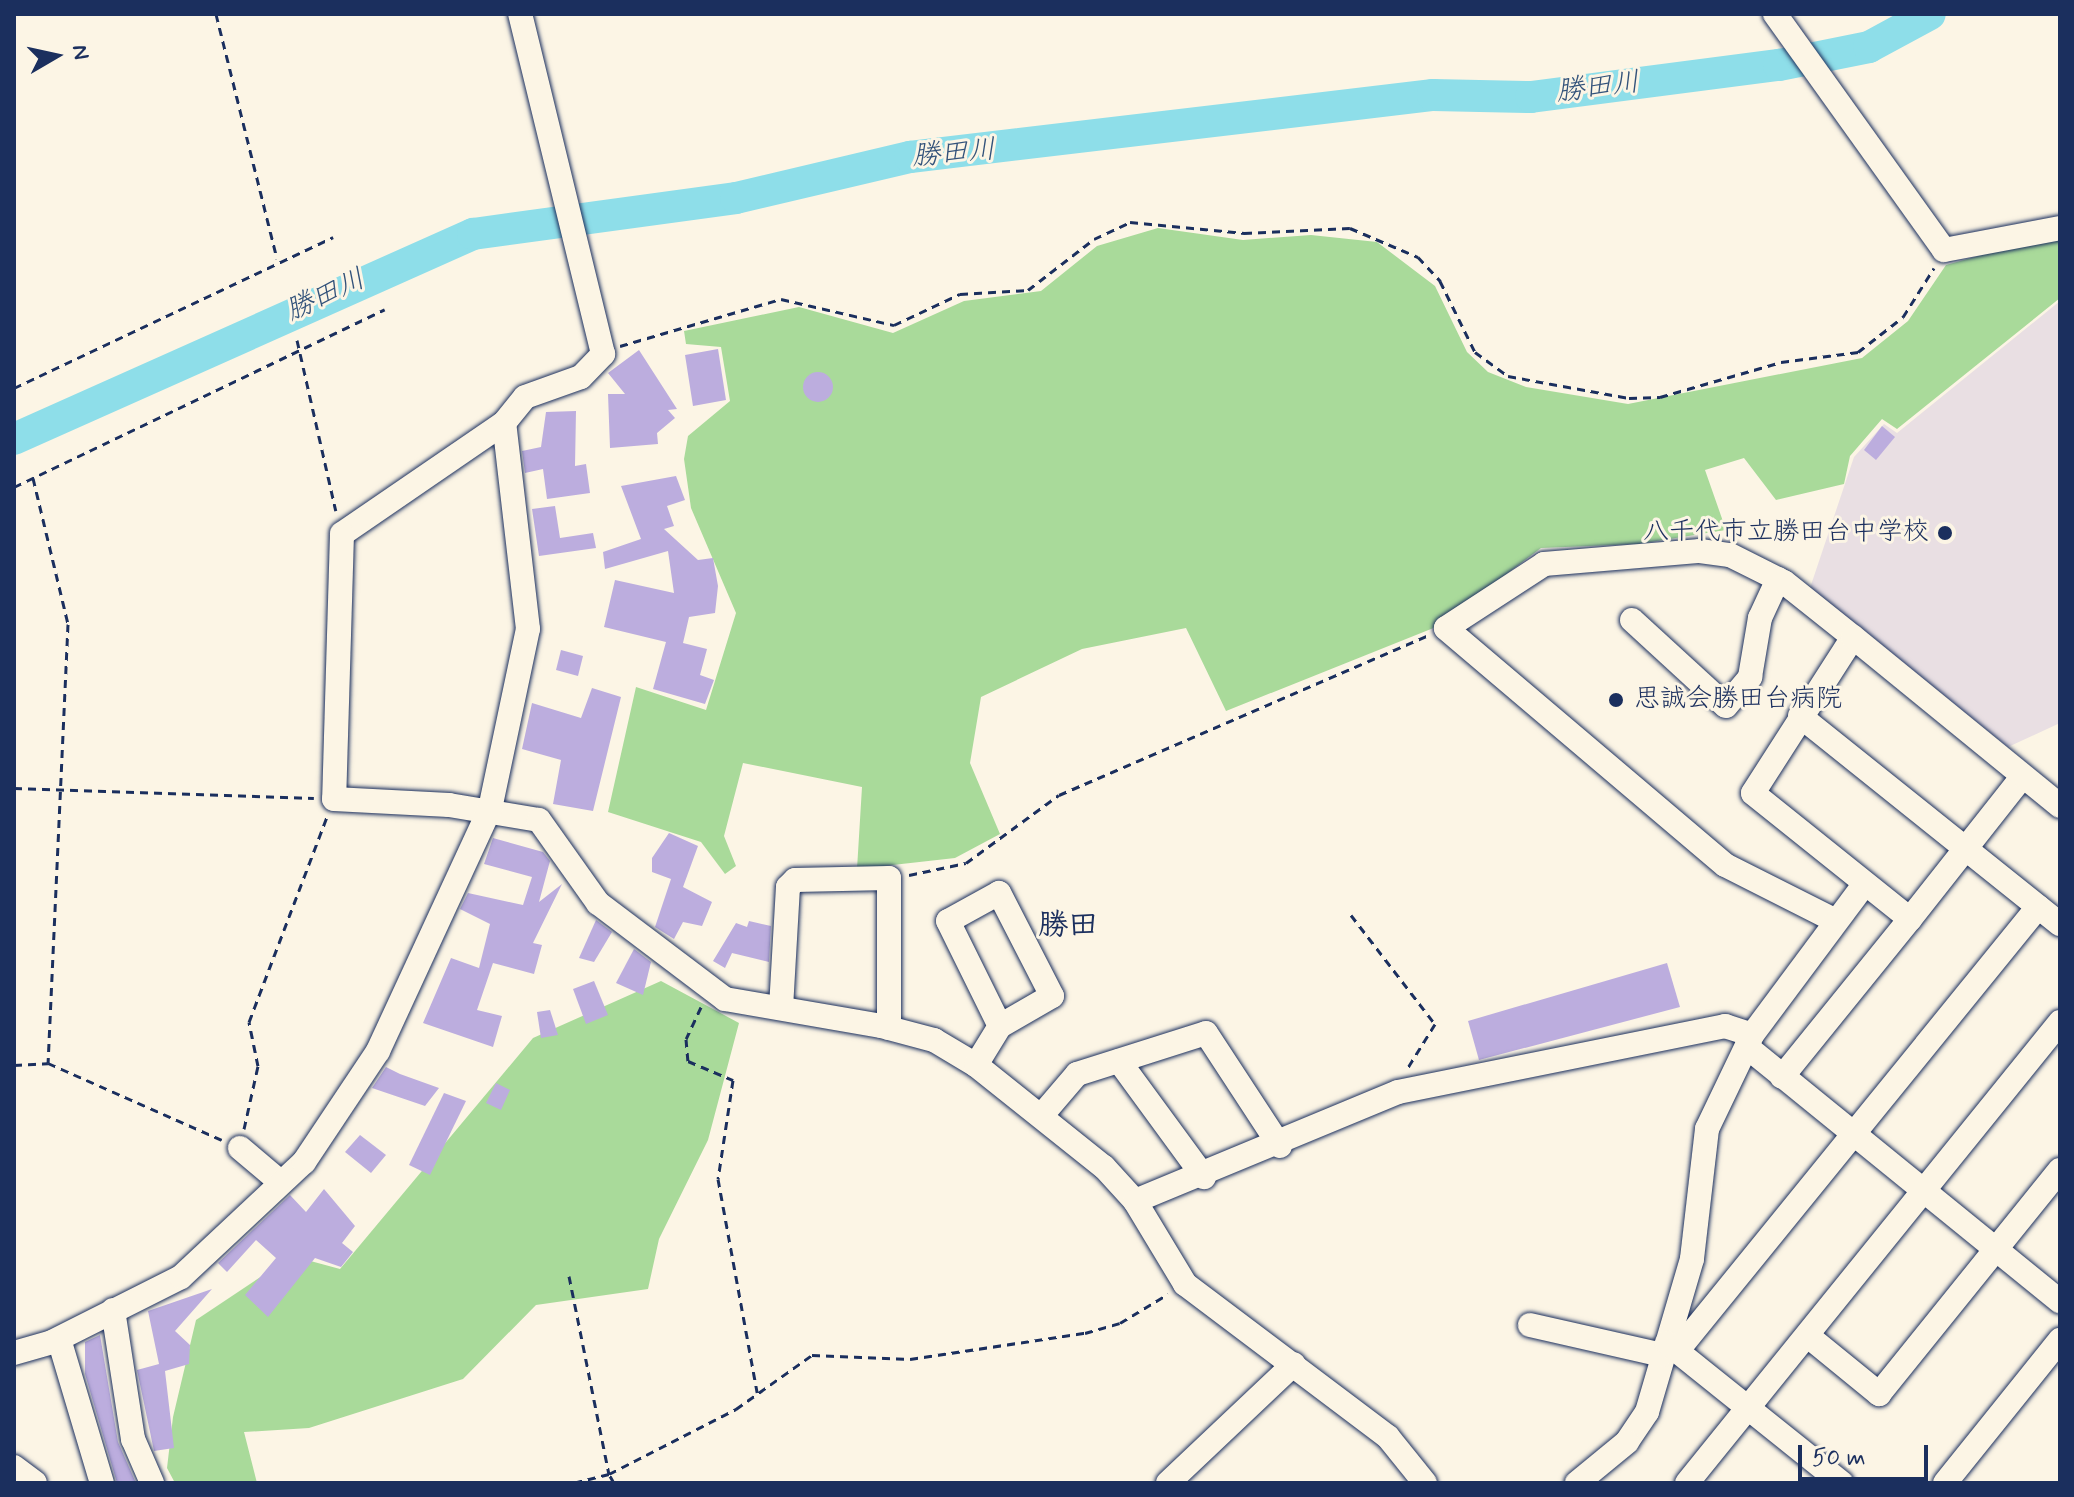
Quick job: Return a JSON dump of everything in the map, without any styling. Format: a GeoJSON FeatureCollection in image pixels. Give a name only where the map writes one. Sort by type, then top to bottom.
{"type":"FeatureCollection","features":[{"type":"Feature","properties":{"kind":"street"},"geometry":{"type":"LineString","coordinates":[[520,14],[603,354],[581,377],[525,397],[504,423],[342,534],[334,799],[490,809],[539,820],[598,903],[725,999],[889,1028],[934,1040],[976,1065],[1042,1115],[1135,1201],[1185,1284],[1388,1437],[1425,1483]]}},
{"type":"Feature","properties":{"kind":"street"},"geometry":{"type":"LineString","coordinates":[[1779,19],[1834,101],[1944,250],[2060,228]]}},
{"type":"Feature","properties":{"kind":"street"},"geometry":{"type":"LineString","coordinates":[[14,1353],[59,1339],[181,1277],[279,1181],[304,1162],[378,1051],[490,809],[528,629],[504,423]]}},
{"type":"Feature","properties":{"kind":"street"},"geometry":{"type":"LineString","coordinates":[[1836,921],[1725,865],[1446,628],[1544,564],[1673,551],[1730,555],[1778,579],[2058,801]]}},
{"type":"Feature","properties":{"kind":"street"},"geometry":{"type":"LineString","coordinates":[[1632,620],[1726,706],[1750,677],[1760,618],[1778,579]]}},
{"type":"Feature","properties":{"kind":"street"},"geometry":{"type":"LineString","coordinates":[[1853,637],[1753,793],[1863,886],[1910,919]]}},
{"type":"Feature","properties":{"kind":"street"},"geometry":{"type":"LineString","coordinates":[[1800,716],[2060,924]]}},
{"type":"Feature","properties":{"kind":"street"},"geometry":{"type":"LineString","coordinates":[[1782,1077],[2023,776]]}},
{"type":"Feature","properties":{"kind":"street"},"geometry":{"type":"LineString","coordinates":[[781,1008],[788,887],[795,880],[889,878],[889,1028]]}},
{"type":"Feature","properties":{"kind":"street"},"geometry":{"type":"LineString","coordinates":[[1577,1483],[1637,1428],[1669,1350],[1692,1259],[1707,1129],[1750,1041],[1863,886]]}},
{"type":"Feature","properties":{"kind":"street"},"geometry":{"type":"LineString","coordinates":[[976,1065],[1000,1026],[1052,996],[999,893],[948,921],[1000,1026]]}},
{"type":"Feature","properties":{"kind":"street"},"geometry":{"type":"LineString","coordinates":[[1669,1350],[2038,907]]}},
{"type":"Feature","properties":{"kind":"street"},"geometry":{"type":"LineString","coordinates":[[1691,1482],[2060,1022]]}},
{"type":"Feature","properties":{"kind":"street"},"geometry":{"type":"LineString","coordinates":[[1135,1201],[1280,1146],[1389,1096],[1725,1026],[1750,1041],[1782,1077],[2060,1301]]}},
{"type":"Feature","properties":{"kind":"street"},"geometry":{"type":"LineString","coordinates":[[1042,1115],[1077,1074],[1206,1033],[1280,1146]]}},
{"type":"Feature","properties":{"kind":"street"},"geometry":{"type":"LineString","coordinates":[[1119,1061],[1204,1177]]}},
{"type":"Feature","properties":{"kind":"street"},"geometry":{"type":"LineString","coordinates":[[240,1148],[279,1181]]}},
{"type":"Feature","properties":{"kind":"street"},"geometry":{"type":"LineString","coordinates":[[1808,1336],[1879,1394],[2060,1170]]}},
{"type":"Feature","properties":{"kind":"street"},"geometry":{"type":"LineString","coordinates":[[113,1310],[133,1439],[152,1483]]}},
{"type":"Feature","properties":{"kind":"street"},"geometry":{"type":"LineString","coordinates":[[1530,1325],[1669,1350],[1842,1483]]}},
{"type":"Feature","properties":{"kind":"street"},"geometry":{"type":"LineString","coordinates":[[59,1339],[102,1483]]}},
{"type":"Feature","properties":{"kind":"street"},"geometry":{"type":"LineString","coordinates":[[1945,1483],[2060,1340]]}},
{"type":"Feature","properties":{"kind":"street"},"geometry":{"type":"LineString","coordinates":[[1168,1483],[1294,1364]]}},
{"type":"Feature","properties":{"kind":"path"},"geometry":{"type":"LineString","coordinates":[[216,14],[277,260]]}},
{"type":"Feature","properties":{"kind":"path"},"geometry":{"type":"LineString","coordinates":[[292,14],[355,14]]}},
{"type":"Feature","properties":{"kind":"path"},"geometry":{"type":"LineString","coordinates":[[603,354],[665,329],[781,299],[894,325],[960,294],[1028,290],[1094,239],[1130,222],[1244,233],[1350,228],[1418,257],[1440,281],[1475,352],[1508,376],[1660,397],[1781,362],[1858,352],[1903,317],[1944,250]]}},
{"type":"Feature","properties":{"kind":"path"},"geometry":{"type":"LineString","coordinates":[[14,388],[277,260],[333,237]]}},
{"type":"Feature","properties":{"kind":"path"},"geometry":{"type":"LineString","coordinates":[[14,487],[385,309]]}},
{"type":"Feature","properties":{"kind":"path"},"geometry":{"type":"LineString","coordinates":[[297,340],[342,534]]}},
{"type":"Feature","properties":{"kind":"path"},"geometry":{"type":"LineString","coordinates":[[33,478],[68,624],[48,1063]]}},
{"type":"Feature","properties":{"kind":"path"},"geometry":{"type":"LineString","coordinates":[[889,878],[966,863],[1059,795],[1446,628]]}},
{"type":"Feature","properties":{"kind":"path"},"geometry":{"type":"LineString","coordinates":[[14,788],[334,799],[249,1022],[258,1066],[240,1148],[48,1063],[14,1065]]}},
{"type":"Feature","properties":{"kind":"path"},"geometry":{"type":"LineString","coordinates":[[1351,915],[1435,1024],[1389,1096]]}},
{"type":"Feature","properties":{"kind":"path"},"geometry":{"type":"LineString","coordinates":[[710,989],[686,1039],[688,1061],[733,1080],[718,1179],[757,1392]]}},
{"type":"Feature","properties":{"kind":"path"},"geometry":{"type":"LineString","coordinates":[[569,1276],[609,1474],[614,1483]]}},
{"type":"Feature","properties":{"kind":"path"},"geometry":{"type":"LineString","coordinates":[[574,1483],[609,1474],[757,1392],[812,1355],[910,1359],[1085,1333],[1120,1323],[1185,1284]]}},
{"type":"Feature","properties":{"kind":"shaded area","name":"八千代市立勝田台中学校"},"geometry":{"type":"Polygon","coordinates":[[[2060,301],[2060,723],[2008,747],[1810,588],[1854,457],[1884,424],[1897,433],[2060,301]]]}},
{"type":"Feature","properties":{"kind":"green space"},"geometry":{"type":"Polygon","coordinates":[[[1158,228],[1243,240],[1311,235],[1377,242],[1435,286],[1467,352],[1488,372],[1526,387],[1628,404],[1862,358],[1908,321],[1946,265],[2060,233],[2060,298],[1897,429],[1882,419],[1850,456],[1844,484],[1776,500],[1744,458],[1705,470],[1726,530],[1638,544],[1541,548],[1436,627],[1226,711],[1186,628],[1082,649],[981,697],[970,763],[1000,834],[955,858],[857,869],[862,787],[743,763],[724,836],[736,866],[725,874],[701,842],[608,812],[636,687],[706,710],[736,613],[691,508],[684,459],[688,436],[730,401],[721,347],[686,344],[684,331],[799,307],[893,333],[964,301],[1041,291],[1097,246],[1158,228]]]}},
{"type":"Feature","properties":{"kind":"green space"},"geometry":{"type":"Polygon","coordinates":[[[661,981],[739,1023],[708,1140],[659,1239],[648,1289],[536,1305],[463,1379],[309,1428],[244,1432],[257,1483],[175,1483],[167,1468],[173,1417],[196,1320],[292,1256],[340,1269],[533,1038],[661,981]]]}},
{"type":"Feature","properties":{"kind":"building"},"geometry":{"type":"Polygon","coordinates":[[[718,349],[726,400],[693,406],[685,355],[718,349]]]}},
{"type":"Feature","properties":{"kind":"building"},"geometry":{"type":"Polygon","coordinates":[[[639,350],[677,409],[668,410],[675,418],[657,433],[658,444],[610,448],[608,394],[625,394],[608,373],[639,350]]]}},
{"type":"Feature","properties":{"kind":"building"},"geometry":{"type":"Polygon","coordinates":[[[818,372],[829,376],[833,387],[829,398],[818,402],[807,398],[803,387],[807,376],[818,372]]]}},
{"type":"Feature","properties":{"kind":"building"},"geometry":{"type":"Polygon","coordinates":[[[576,411],[575,466],[586,464],[590,493],[547,499],[543,469],[525,473],[522,451],[541,447],[546,412],[576,411]]]}},
{"type":"Feature","properties":{"kind":"building"},"geometry":{"type":"Polygon","coordinates":[[[1882,426],[1895,437],[1876,460],[1864,450],[1882,426]]]}},
{"type":"Feature","properties":{"kind":"building"},"geometry":{"type":"Polygon","coordinates":[[[676,476],[685,500],[667,506],[674,526],[664,529],[698,560],[713,558],[718,586],[715,613],[689,617],[683,643],[707,649],[700,675],[714,680],[705,704],[653,689],[666,642],[604,627],[615,580],[674,593],[668,551],[605,569],[603,552],[641,539],[621,486],[676,476]]]}},
{"type":"Feature","properties":{"kind":"building"},"geometry":{"type":"Polygon","coordinates":[[[555,506],[560,538],[593,533],[596,548],[539,556],[532,509],[555,506]]]}},
{"type":"Feature","properties":{"kind":"building"},"geometry":{"type":"Polygon","coordinates":[[[561,650],[583,656],[578,676],[556,670],[561,650]]]}},
{"type":"Feature","properties":{"kind":"building"},"geometry":{"type":"Polygon","coordinates":[[[592,688],[621,697],[593,811],[553,804],[561,760],[522,749],[532,703],[581,718],[592,688]]]}},
{"type":"Feature","properties":{"kind":"building"},"geometry":{"type":"Polygon","coordinates":[[[669,833],[698,846],[683,887],[712,902],[702,926],[683,922],[674,939],[655,927],[671,879],[652,872],[652,858],[669,833]]]}},
{"type":"Feature","properties":{"kind":"building"},"geometry":{"type":"Polygon","coordinates":[[[493,838],[543,852],[550,861],[539,902],[562,884],[533,943],[542,945],[534,974],[493,963],[477,1010],[502,1016],[493,1047],[423,1023],[451,958],[479,968],[490,924],[460,909],[468,893],[523,905],[532,877],[484,864],[493,838]]]}},
{"type":"Feature","properties":{"kind":"building"},"geometry":{"type":"Polygon","coordinates":[[[596,920],[612,932],[594,962],[579,958],[596,920]]]}},
{"type":"Feature","properties":{"kind":"building"},"geometry":{"type":"Polygon","coordinates":[[[749,921],[771,926],[769,962],[732,953],[725,968],[713,961],[736,923],[747,927],[749,921]]]}},
{"type":"Feature","properties":{"kind":"building"},"geometry":{"type":"Polygon","coordinates":[[[634,949],[651,962],[643,995],[616,983],[634,949]]]}},
{"type":"Feature","properties":{"kind":"building"},"geometry":{"type":"Polygon","coordinates":[[[1667,963],[1680,1007],[1479,1060],[1468,1021],[1667,963]]]}},
{"type":"Feature","properties":{"kind":"building"},"geometry":{"type":"Polygon","coordinates":[[[594,981],[608,1015],[586,1024],[573,989],[594,981]]]}},
{"type":"Feature","properties":{"kind":"building"},"geometry":{"type":"Polygon","coordinates":[[[550,1010],[558,1035],[541,1038],[537,1012],[550,1010]]]}},
{"type":"Feature","properties":{"kind":"building"},"geometry":{"type":"Polygon","coordinates":[[[386,1067],[439,1088],[425,1106],[372,1088],[386,1067]]]}},
{"type":"Feature","properties":{"kind":"building"},"geometry":{"type":"Polygon","coordinates":[[[496,1083],[510,1090],[501,1110],[486,1103],[496,1083]]]}},
{"type":"Feature","properties":{"kind":"building"},"geometry":{"type":"Polygon","coordinates":[[[444,1093],[466,1101],[430,1175],[409,1165],[444,1093]]]}},
{"type":"Feature","properties":{"kind":"building"},"geometry":{"type":"Polygon","coordinates":[[[360,1135],[386,1155],[371,1173],[345,1152],[360,1135]]]}},
{"type":"Feature","properties":{"kind":"building"},"geometry":{"type":"Polygon","coordinates":[[[324,1189],[355,1226],[342,1243],[353,1252],[341,1267],[315,1258],[268,1317],[245,1295],[276,1258],[256,1240],[227,1272],[218,1263],[290,1195],[306,1212],[324,1189]]]}},
{"type":"Feature","properties":{"kind":"building"},"geometry":{"type":"Polygon","coordinates":[[[212,1289],[175,1331],[190,1345],[189,1364],[165,1371],[174,1448],[154,1451],[137,1370],[159,1364],[148,1311],[212,1289]]]}},
{"type":"Feature","properties":{"kind":"building"},"geometry":{"type":"Polygon","coordinates":[[[100,1335],[118,1442],[136,1483],[117,1483],[85,1374],[85,1342],[100,1335]]]}},
{"type":"Feature","properties":{"kind":"waterway","name":"勝田川"},"geometry":{"type":"LineString","coordinates":[[14,439],[473,234],[736,198],[910,157],[1433,95],[1531,97],[1779,65],[1869,47],[1930,14]]}},
{"type":"Feature","properties":{"kind":"place","name":"八千代市立勝田台中学校"},"geometry":{"type":"Point","coordinates":[1945,533]}},
{"type":"Feature","properties":{"kind":"place","name":"思誠会勝田台病院"},"geometry":{"type":"Point","coordinates":[1616,700]}},
{"type":"Feature","properties":{"kind":"district","name":"勝田"},"geometry":{"type":"Point","coordinates":[1068,926]}}]}
